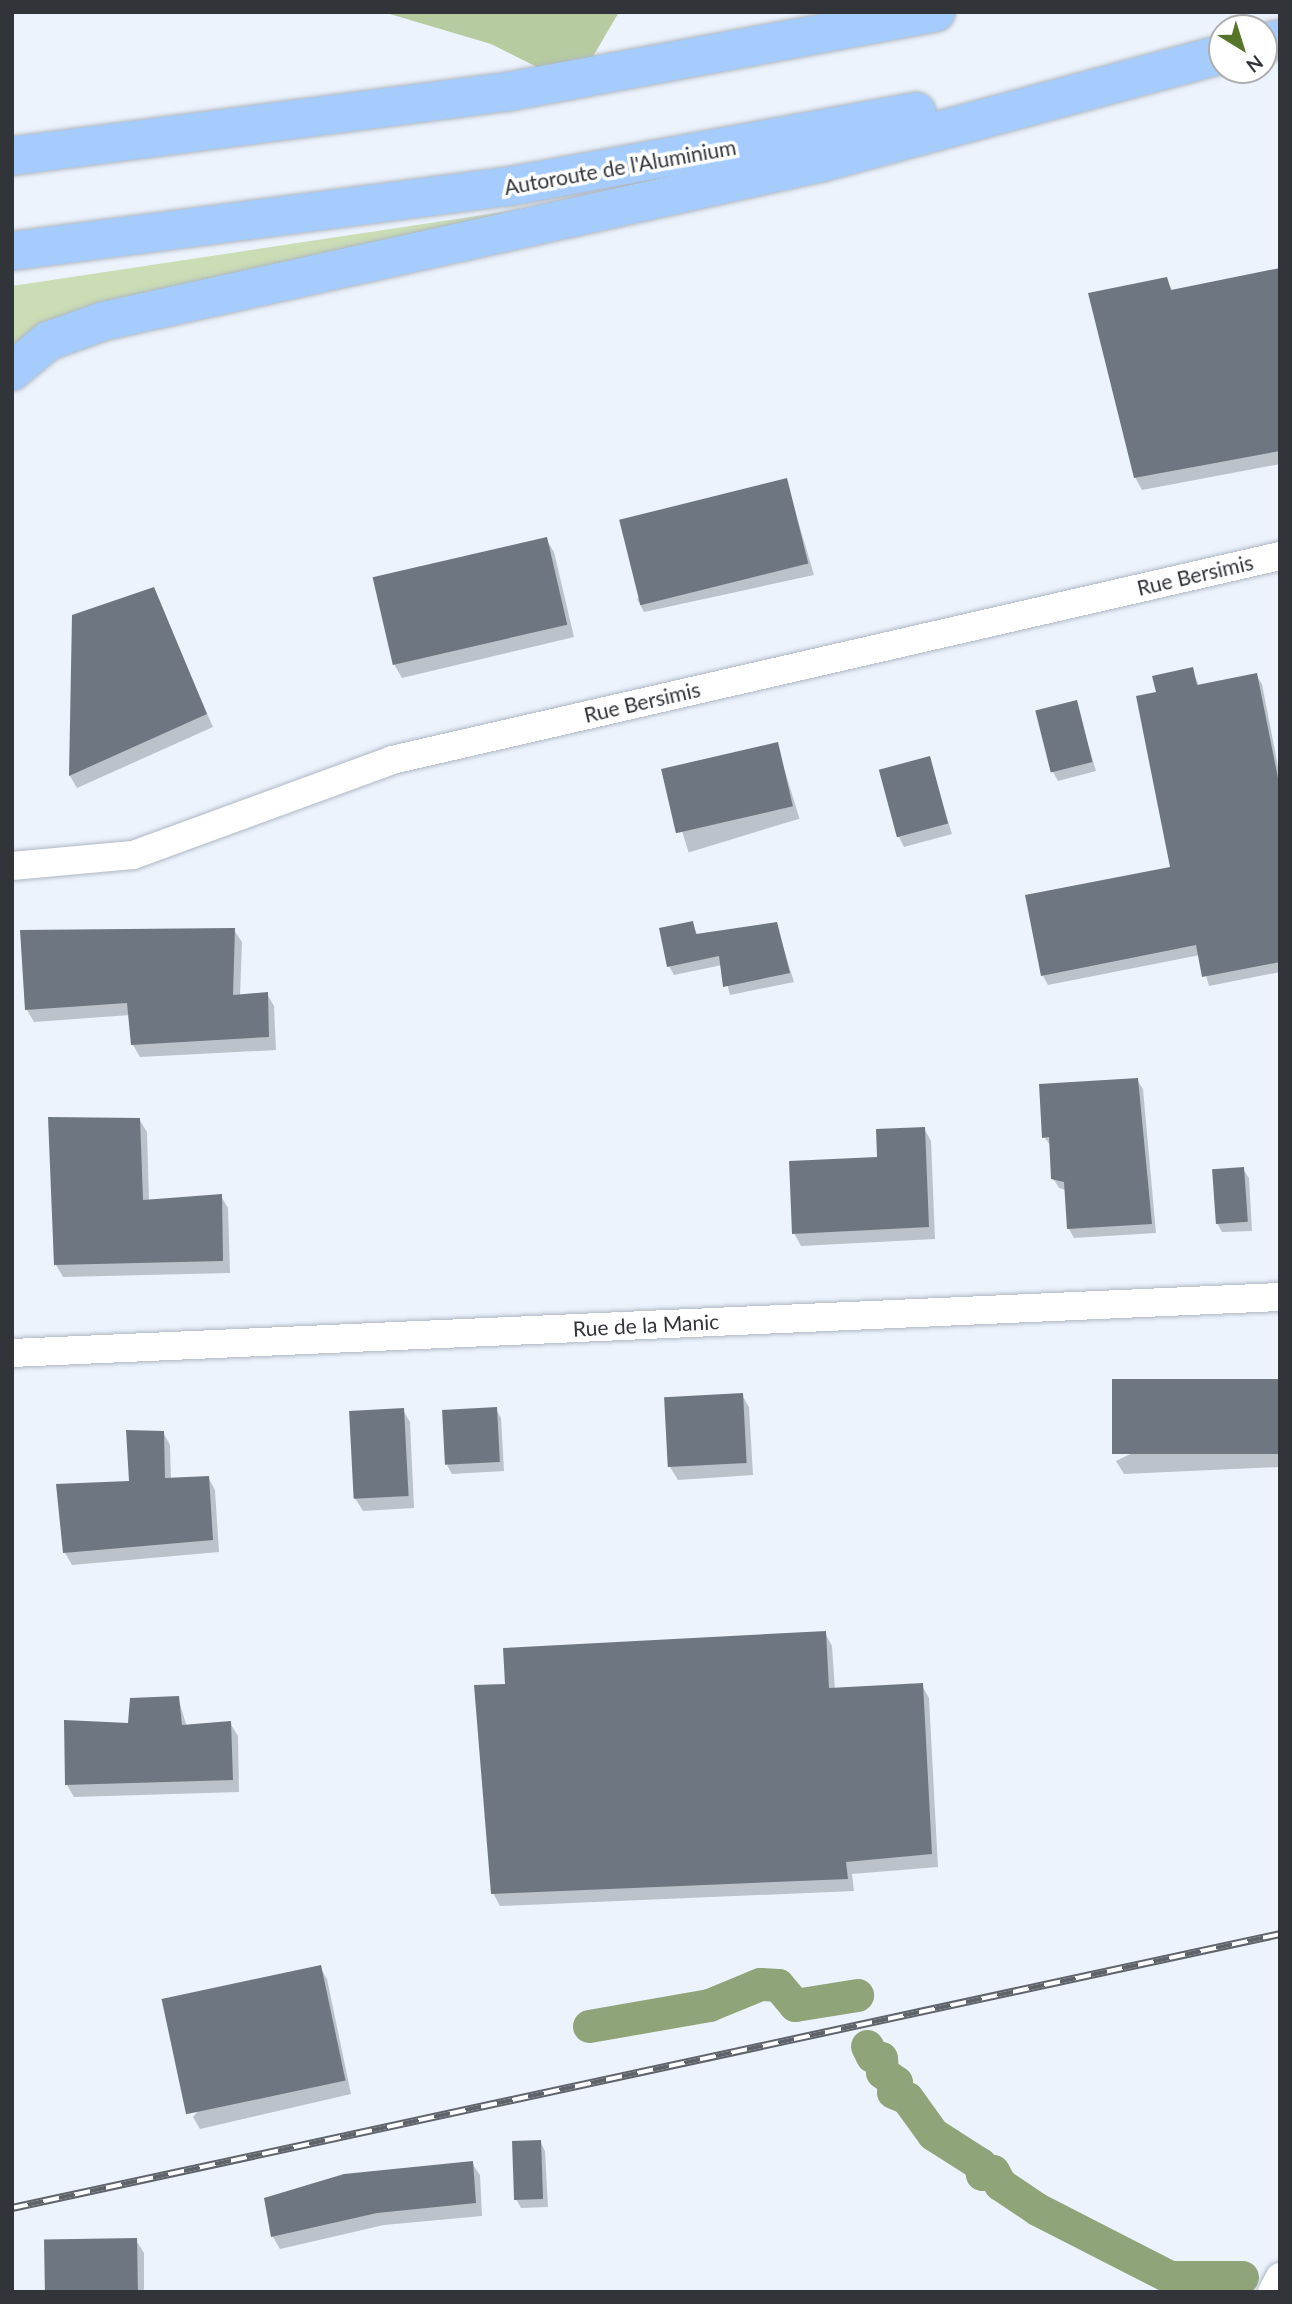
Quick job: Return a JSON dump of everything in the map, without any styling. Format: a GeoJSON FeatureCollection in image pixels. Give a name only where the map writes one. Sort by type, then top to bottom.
{"type":"FeatureCollection","features":[{"type":"Feature","properties":{"kind":"highway"},"geometry":{"type":"LineString","coordinates":[[12,156],[506,92],[936,12]]}},
{"type":"Feature","properties":{"kind":"highway","name":"Autoroute de l'Aluminium"},"geometry":{"type":"LineString","coordinates":[[12,251],[594,173],[875,120],[1208,48]]}},
{"type":"Feature","properties":{"kind":"highway"},"geometry":{"type":"LineString","coordinates":[[12,371],[48,341],[104,321],[823,162],[1208,58]]}},
{"type":"Feature","properties":{"kind":"street","name":"Rue Bersimis"},"geometry":{"type":"LineString","coordinates":[[12,866],[133,855],[392,760],[1280,556]]}},
{"type":"Feature","properties":{"kind":"street","name":"Rue de la Manic"},"geometry":{"type":"LineString","coordinates":[[12,1353],[1280,1297]]}},
{"type":"Feature","properties":{"kind":"street"},"geometry":{"type":"LineString","coordinates":[[1272,2292],[1280,2277]]}},
{"type":"Feature","properties":{"kind":"green space"},"geometry":{"type":"Polygon","coordinates":[[[383,12],[619,12],[588,65],[539,68],[491,44],[383,12]]]}},
{"type":"Feature","properties":{"kind":"green space"},"geometry":{"type":"Polygon","coordinates":[[[670,187],[12,351],[12,286],[670,187]]]}},
{"type":"Feature","properties":{"kind":"building"},"geometry":{"type":"Polygon","coordinates":[[[1280,268],[1280,451],[1134,478],[1088,293],[1167,277],[1171,290],[1280,268]]]}},
{"type":"Feature","properties":{"kind":"building"},"geometry":{"type":"Polygon","coordinates":[[[787,478],[808,563],[640,605],[619,520],[787,478]]]}},
{"type":"Feature","properties":{"kind":"building"},"geometry":{"type":"Polygon","coordinates":[[[547,537],[567,625],[393,665],[373,577],[547,537]]]}},
{"type":"Feature","properties":{"kind":"building"},"geometry":{"type":"Polygon","coordinates":[[[154,587],[207,714],[69,776],[72,615],[154,587]]]}},
{"type":"Feature","properties":{"kind":"building"},"geometry":{"type":"Polygon","coordinates":[[[1193,667],[1197,685],[1257,673],[1280,788],[1280,962],[1202,977],[1196,945],[1041,976],[1025,895],[1170,867],[1136,696],[1156,692],[1152,676],[1193,667]]]}},
{"type":"Feature","properties":{"kind":"building"},"geometry":{"type":"Polygon","coordinates":[[[1077,700],[1092,762],[1051,773],[1035,710],[1077,700]]]}},
{"type":"Feature","properties":{"kind":"building"},"geometry":{"type":"Polygon","coordinates":[[[778,742],[793,806],[676,833],[661,769],[778,742]]]}},
{"type":"Feature","properties":{"kind":"building"},"geometry":{"type":"Polygon","coordinates":[[[930,756],[948,824],[897,837],[879,770],[930,756]]]}},
{"type":"Feature","properties":{"kind":"building"},"geometry":{"type":"Polygon","coordinates":[[[693,921],[696,934],[777,922],[790,973],[723,987],[719,956],[667,967],[659,928],[693,921]]]}},
{"type":"Feature","properties":{"kind":"building"},"geometry":{"type":"Polygon","coordinates":[[[235,928],[233,995],[268,992],[269,1037],[131,1045],[127,1003],[25,1010],[20,930],[235,928]]]}},
{"type":"Feature","properties":{"kind":"building"},"geometry":{"type":"Polygon","coordinates":[[[1138,1078],[1152,1224],[1067,1229],[1064,1182],[1051,1179],[1049,1137],[1042,1138],[1039,1084],[1138,1078]]]}},
{"type":"Feature","properties":{"kind":"building"},"geometry":{"type":"Polygon","coordinates":[[[48,1117],[140,1118],[143,1200],[222,1194],[223,1261],[54,1265],[48,1117]]]}},
{"type":"Feature","properties":{"kind":"building"},"geometry":{"type":"Polygon","coordinates":[[[925,1127],[929,1227],[792,1234],[789,1161],[877,1157],[876,1129],[925,1127]]]}},
{"type":"Feature","properties":{"kind":"building"},"geometry":{"type":"Polygon","coordinates":[[[1244,1167],[1248,1222],[1216,1224],[1212,1169],[1244,1167]]]}},
{"type":"Feature","properties":{"kind":"building"},"geometry":{"type":"Polygon","coordinates":[[[1112,1379],[1280,1379],[1280,1454],[1112,1454],[1112,1379]]]}},
{"type":"Feature","properties":{"kind":"building"},"geometry":{"type":"Polygon","coordinates":[[[743,1393],[747,1463],[668,1467],[664,1397],[743,1393]]]}},
{"type":"Feature","properties":{"kind":"building"},"geometry":{"type":"Polygon","coordinates":[[[497,1407],[500,1462],[445,1465],[442,1410],[497,1407]]]}},
{"type":"Feature","properties":{"kind":"building"},"geometry":{"type":"Polygon","coordinates":[[[404,1408],[409,1496],[354,1499],[349,1411],[404,1408]]]}},
{"type":"Feature","properties":{"kind":"building"},"geometry":{"type":"Polygon","coordinates":[[[126,1430],[164,1431],[165,1478],[209,1476],[213,1540],[63,1553],[56,1484],[129,1481],[126,1430]]]}},
{"type":"Feature","properties":{"kind":"building"},"geometry":{"type":"Polygon","coordinates":[[[826,1631],[829,1688],[923,1683],[932,1854],[846,1862],[848,1879],[491,1894],[474,1685],[505,1684],[503,1648],[826,1631]]]}},
{"type":"Feature","properties":{"kind":"building"},"geometry":{"type":"Polygon","coordinates":[[[179,1696],[182,1725],[231,1721],[233,1780],[65,1785],[64,1720],[128,1723],[130,1698],[179,1696]]]}},
{"type":"Feature","properties":{"kind":"building"},"geometry":{"type":"Polygon","coordinates":[[[321,1965],[346,2080],[186,2114],[162,1999],[321,1965]]]}},
{"type":"Feature","properties":{"kind":"building"},"geometry":{"type":"Polygon","coordinates":[[[541,2140],[543,2199],[514,2200],[512,2141],[541,2140]]]}},
{"type":"Feature","properties":{"kind":"building"},"geometry":{"type":"Polygon","coordinates":[[[473,2161],[476,2203],[377,2213],[271,2237],[264,2198],[344,2174],[473,2161]]]}},
{"type":"Feature","properties":{"kind":"building"},"geometry":{"type":"Polygon","coordinates":[[[137,2238],[138,2292],[45,2292],[44,2240],[137,2238]]]}},
{"type":"Feature","properties":{"kind":"waterway"},"geometry":{"type":"LineString","coordinates":[[589,2026],[709,2005],[760,1984],[778,1985],[795,2005],[857,1995]]}},
{"type":"Feature","properties":{"kind":"waterway"},"geometry":{"type":"LineString","coordinates":[[867,2046],[872,2056],[881,2058],[882,2072],[896,2082],[893,2092],[907,2098],[933,2134],[980,2164],[982,2174],[993,2171],[1000,2184],[1037,2209],[1170,2277],[1242,2277]]}},
{"type":"Feature","properties":{"kind":"railway"},"geometry":{"type":"LineString","coordinates":[[12,2208],[1280,1934]]}}]}
